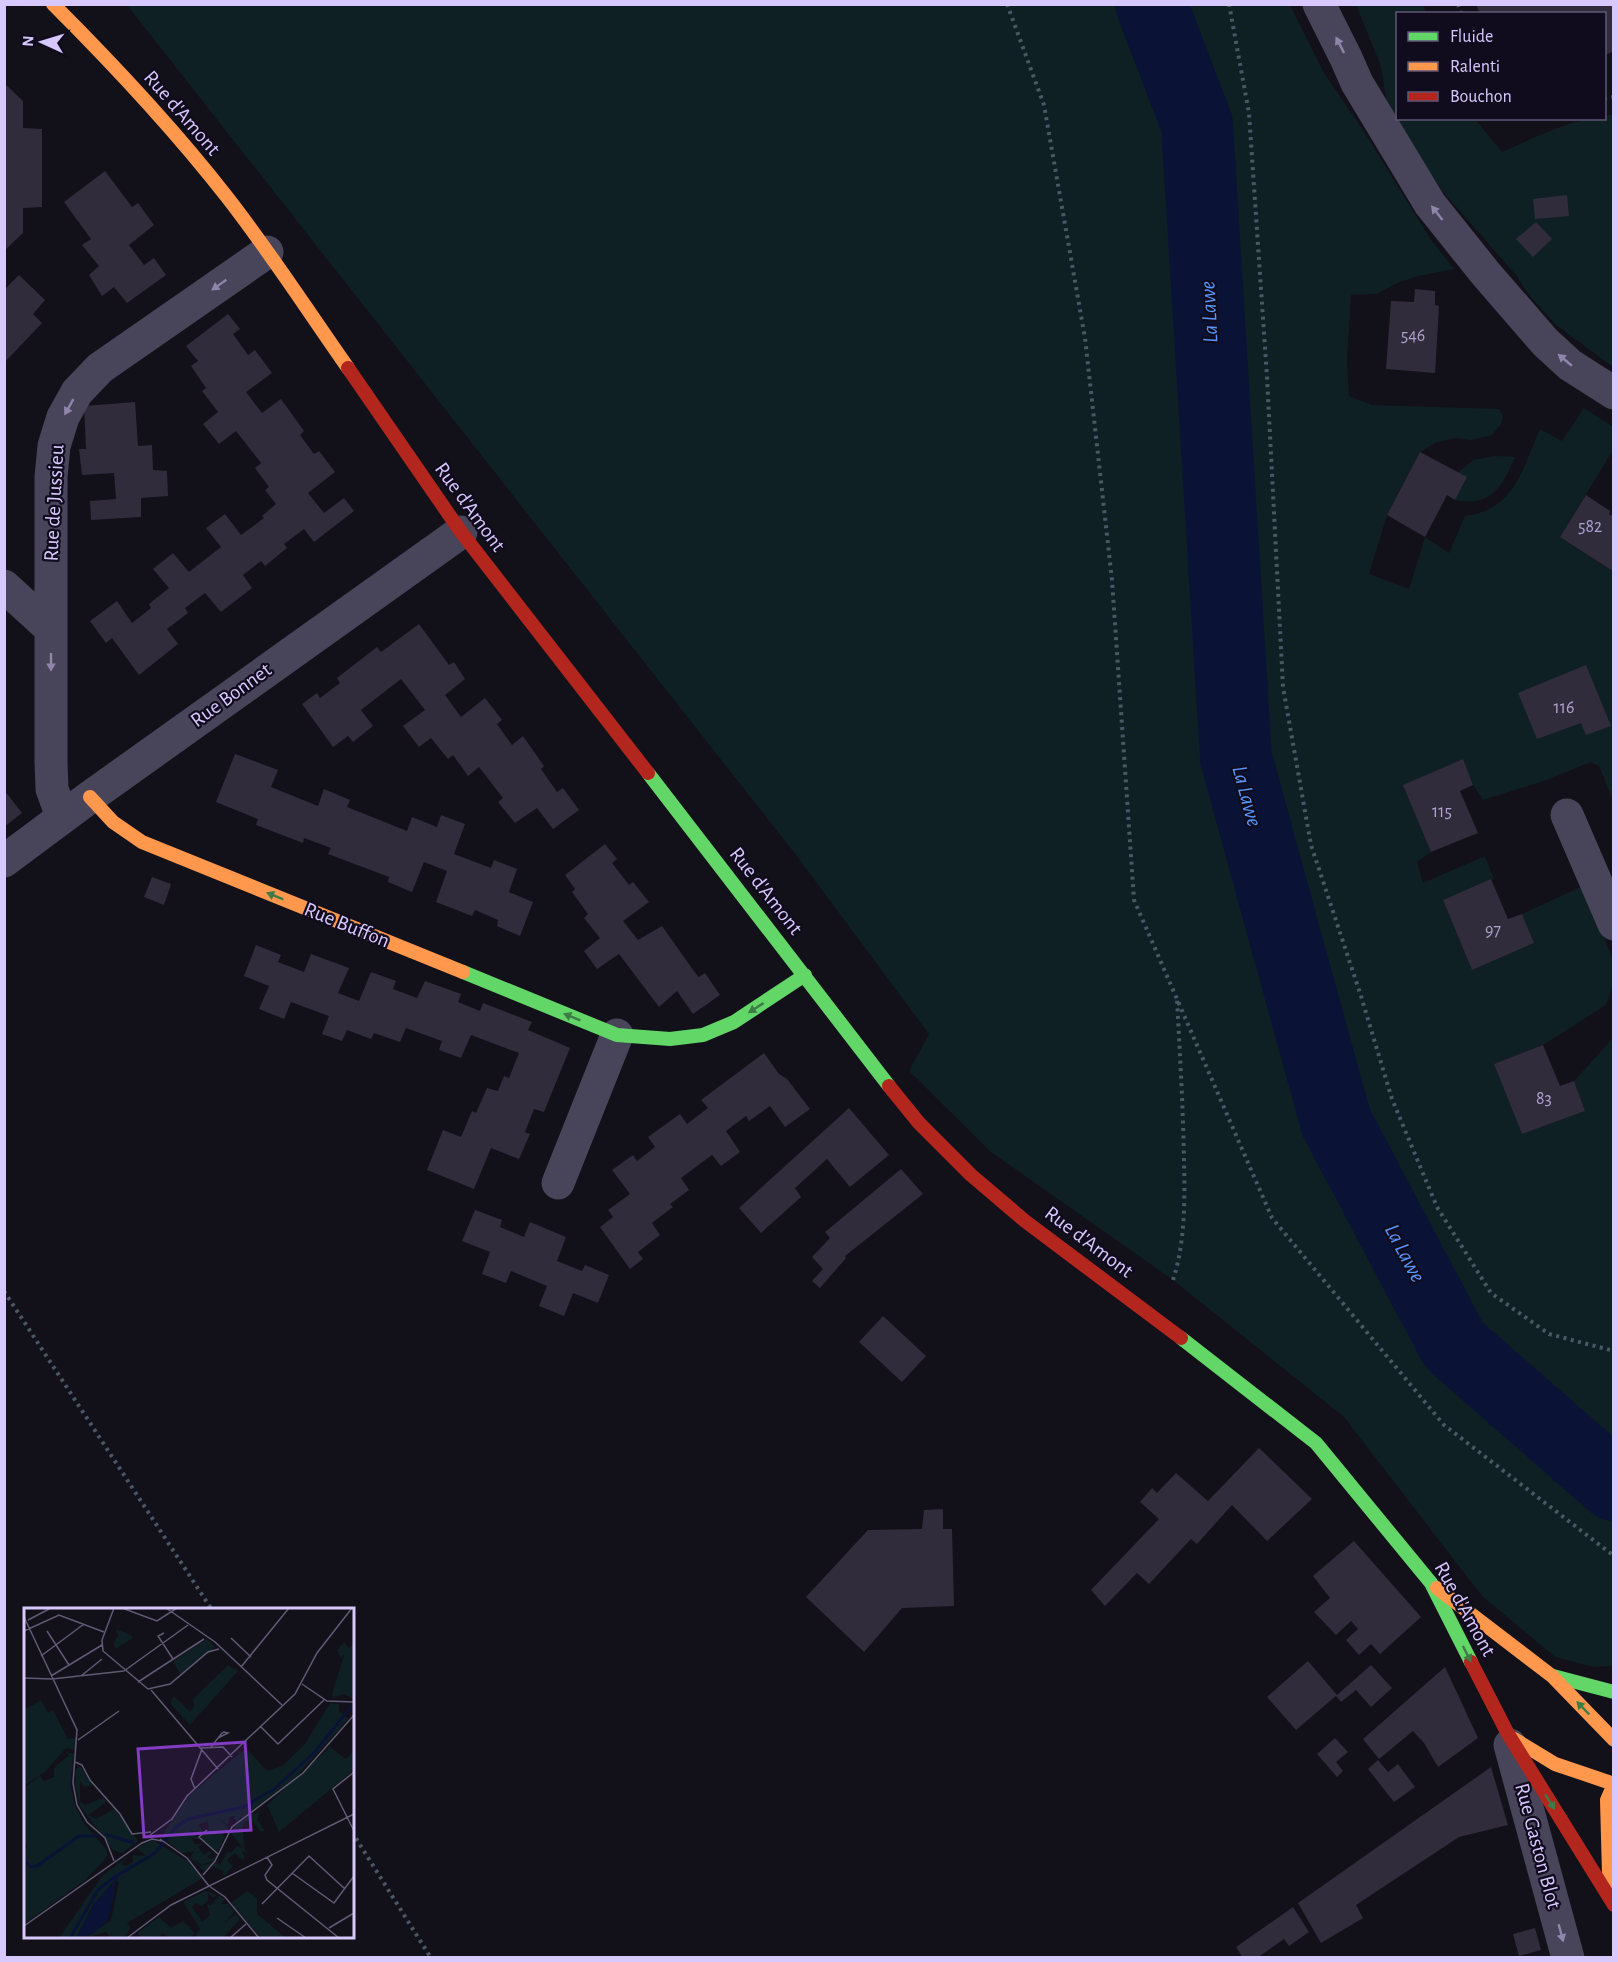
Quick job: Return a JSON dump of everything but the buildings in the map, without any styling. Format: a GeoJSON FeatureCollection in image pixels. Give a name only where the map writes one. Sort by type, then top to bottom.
{"type":"FeatureCollection","features":[{"type":"Feature","properties":{"kind":"street","name":"Rue d'Amont"},"geometry":{"type":"LineString","coordinates":[[53,4],[92,43],[183,143],[226,197],[267,252],[461,532],[919,1124],[972,1175],[1025,1221],[1316,1443],[1431,1583],[1508,1734],[1614,1905]]}},
{"type":"Feature","properties":{"kind":"street"},"geometry":{"type":"LineString","coordinates":[[1319,4],[1357,83],[1430,204],[1545,342],[1570,365],[1614,393]]}},
{"type":"Feature","properties":{"kind":"street","name":"Rue de Jussieu"},"geometry":{"type":"LineString","coordinates":[[63,817],[52,789],[51,477],[54,446],[63,417],[77,392],[100,368],[267,252]]}},
{"type":"Feature","properties":{"kind":"street","name":"Rue Bonnet"},"geometry":{"type":"LineString","coordinates":[[4,861],[90,796],[461,532]]}},
{"type":"Feature","properties":{"kind":"street"},"geometry":{"type":"LineString","coordinates":[[4,586],[51,628]]}},
{"type":"Feature","properties":{"kind":"street","name":"Rue Buffon"},"geometry":{"type":"LineString","coordinates":[[90,796],[118,828],[142,842],[617,1035],[655,1039],[688,1038],[721,1029],[805,975]]}},
{"type":"Feature","properties":{"kind":"street"},"geometry":{"type":"LineString","coordinates":[[1567,815],[1614,924]]}},
{"type":"Feature","properties":{"kind":"street"},"geometry":{"type":"LineString","coordinates":[[558,1183],[617,1035]]}},
{"type":"Feature","properties":{"kind":"street"},"geometry":{"type":"LineString","coordinates":[[1431,1583],[1552,1676],[1614,1740]]}},
{"type":"Feature","properties":{"kind":"street"},"geometry":{"type":"LineString","coordinates":[[1552,1676],[1614,1692]]}},
{"type":"Feature","properties":{"kind":"street"},"geometry":{"type":"LineString","coordinates":[[1508,1734],[1555,1764],[1614,1784],[1607,1800],[1609,1874],[1614,1885]]}},
{"type":"Feature","properties":{"kind":"street","name":"Rue Gaston Blot"},"geometry":{"type":"LineString","coordinates":[[1508,1734],[1568,1958]]}},
{"type":"Feature","properties":{"kind":"path"},"geometry":{"type":"LineString","coordinates":[[1007,4],[1044,105],[1085,339],[1112,580],[1134,900],[1272,1218],[1444,1425],[1614,1556]]}},
{"type":"Feature","properties":{"kind":"path"},"geometry":{"type":"LineString","coordinates":[[1229,4],[1250,113],[1284,687],[1311,845],[1392,1099],[1437,1208],[1491,1293],[1549,1334],[1614,1351]]}},
{"type":"Feature","properties":{"kind":"path"},"geometry":{"type":"LineString","coordinates":[[1173,1280],[1180,1257],[1184,1188],[1183,1097],[1176,996]]}},
{"type":"Feature","properties":{"kind":"path"},"geometry":{"type":"LineString","coordinates":[[4,1291],[211,1608]]}},
{"type":"Feature","properties":{"kind":"path"},"geometry":{"type":"LineString","coordinates":[[354,1835],[431,1958]]}},
{"type":"Feature","properties":{"kind":"shaded area"},"geometry":{"type":"Polygon","coordinates":[[[127,5],[1290,5],[1324,73],[1363,130],[1431,240],[1454,269],[1418,276],[1397,283],[1377,294],[1351,295],[1347,360],[1349,396],[1372,405],[1499,409],[1503,416],[1501,424],[1492,435],[1471,440],[1455,438],[1435,443],[1420,452],[1387,515],[1369,574],[1409,589],[1425,537],[1449,553],[1465,516],[1495,506],[1506,496],[1522,473],[1540,429],[1562,441],[1584,408],[1613,427],[1613,450],[1560,537],[1613,572],[1613,800],[1599,766],[1591,762],[1544,781],[1483,800],[1473,785],[1463,759],[1404,785],[1431,852],[1417,862],[1423,883],[1485,856],[1494,879],[1443,900],[1472,970],[1534,943],[1522,914],[1583,886],[1613,960],[1613,985],[1606,1005],[1543,1045],[1494,1064],[1522,1134],[1585,1111],[1574,1081],[1613,1038],[1613,1666],[1593,1667],[1555,1657],[1482,1596],[1344,1417],[1173,1280],[991,1152],[909,1071],[929,1034],[796,855],[127,5]]]}},
{"type":"Feature","properties":{"kind":"shaded area"},"geometry":{"type":"Polygon","coordinates":[[[1356,5],[1423,5],[1426,12],[1396,12],[1396,120],[1387,104],[1381,66],[1356,5]]]}},
{"type":"Feature","properties":{"kind":"shaded area"},"geometry":{"type":"Polygon","coordinates":[[[1613,114],[1613,367],[1556,325],[1528,294],[1517,276],[1443,192],[1396,120],[1476,120],[1502,152],[1565,126],[1587,120],[1606,120],[1606,116],[1613,114]]]}},
{"type":"Feature","properties":{"kind":"shaded area"},"geometry":{"type":"Polygon","coordinates":[[[1495,456],[1515,457],[1494,492],[1479,500],[1455,500],[1467,477],[1458,473],[1473,460],[1495,456]]]}},
{"type":"Feature","properties":{"kind":"waterway","name":"La Lawe"},"geometry":{"type":"LineString","coordinates":[[1151,4],[1197,124],[1236,758],[1336,1122],[1454,1345],[1614,1485]]}},
{"type":"Feature","properties":{"kind":"traffic: fast"},"geometry":{"type":"LineString","coordinates":[[648,773],[889,1086]]}},
{"type":"Feature","properties":{"kind":"traffic: fast"},"geometry":{"type":"LineString","coordinates":[[463,972],[617,1035],[670,1039],[703,1035],[734,1022],[805,975]]}},
{"type":"Feature","properties":{"kind":"traffic: fast"},"geometry":{"type":"LineString","coordinates":[[1181,1338],[1316,1443],[1431,1583],[1471,1662]]}},
{"type":"Feature","properties":{"kind":"traffic: fast"},"geometry":{"type":"LineString","coordinates":[[1553,1676],[1614,1692]]}},
{"type":"Feature","properties":{"kind":"traffic: slow"},"geometry":{"type":"LineString","coordinates":[[53,4],[143,98],[207,172],[258,239],[348,368]]}},
{"type":"Feature","properties":{"kind":"traffic: slow"},"geometry":{"type":"LineString","coordinates":[[90,797],[113,822],[142,842],[463,972]]}},
{"type":"Feature","properties":{"kind":"traffic: slow"},"geometry":{"type":"LineString","coordinates":[[1437,1588],[1552,1676],[1614,1740]]}},
{"type":"Feature","properties":{"kind":"traffic: slow"},"geometry":{"type":"LineString","coordinates":[[1514,1739],[1555,1764],[1614,1784]]}},
{"type":"Feature","properties":{"kind":"traffic: slow"},"geometry":{"type":"LineString","coordinates":[[1614,1784],[1607,1800],[1609,1874],[1614,1885]]}},
{"type":"Feature","properties":{"kind":"traffic: jam"},"geometry":{"type":"LineString","coordinates":[[348,368],[461,532],[648,773]]}},
{"type":"Feature","properties":{"kind":"traffic: jam"},"geometry":{"type":"LineString","coordinates":[[889,1086],[919,1123],[971,1175],[1025,1221],[1181,1338]]}},
{"type":"Feature","properties":{"kind":"traffic: jam"},"geometry":{"type":"LineString","coordinates":[[1471,1662],[1508,1734],[1614,1905]]}}]}
